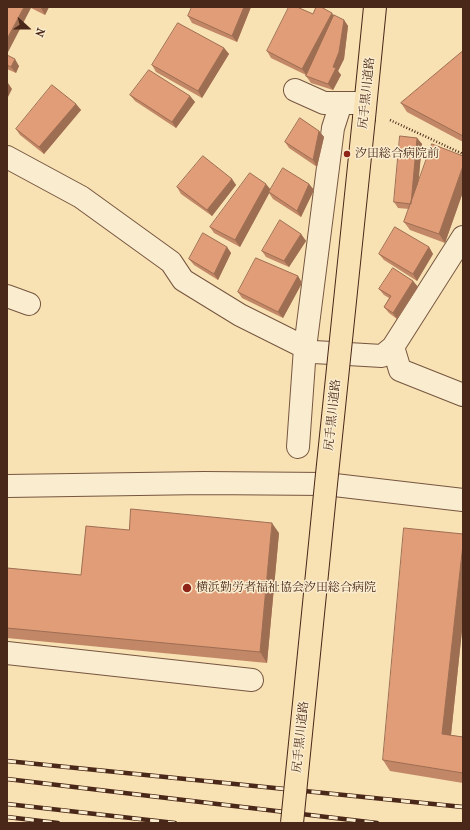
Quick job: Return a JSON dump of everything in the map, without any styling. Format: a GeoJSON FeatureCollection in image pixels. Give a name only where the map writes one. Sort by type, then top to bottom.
{"type":"FeatureCollection","features":[{"type":"Feature","properties":{"kind":"main road","name":"尻手黒川道路"},"geometry":{"type":"LineString","coordinates":[[292,823],[376,7]]}},
{"type":"Feature","properties":{"kind":"street"},"geometry":{"type":"LineString","coordinates":[[295,90],[324,103],[341,104],[365,111]]}},
{"type":"Feature","properties":{"kind":"street"},"geometry":{"type":"LineString","coordinates":[[298,447],[305,348],[333,128],[341,104]]}},
{"type":"Feature","properties":{"kind":"street"},"geometry":{"type":"LineString","coordinates":[[8,160],[81,197],[171,262],[183,280],[240,315],[314,352],[382,356],[393,347],[463,237]]}},
{"type":"Feature","properties":{"kind":"street"},"geometry":{"type":"LineString","coordinates":[[7,296],[29,304]]}},
{"type":"Feature","properties":{"kind":"street"},"geometry":{"type":"LineString","coordinates":[[393,347],[400,370],[463,395]]}},
{"type":"Feature","properties":{"kind":"street"},"geometry":{"type":"LineString","coordinates":[[7,486],[204,483],[326,484],[461,500]]}},
{"type":"Feature","properties":{"kind":"street"},"geometry":{"type":"LineString","coordinates":[[7,653],[252,680]]}},
{"type":"Feature","properties":{"kind":"path"},"geometry":{"type":"LineString","coordinates":[[390,120],[463,154]]}},
{"type":"Feature","properties":{"kind":"building"},"geometry":{"type":"Polygon","coordinates":[[[7,7],[24,7],[7,39],[7,7]]]}},
{"type":"Feature","properties":{"kind":"building"},"geometry":{"type":"Polygon","coordinates":[[[192,7],[244,7],[232,36],[188,16],[192,7]]]}},
{"type":"Feature","properties":{"kind":"building"},"geometry":{"type":"Polygon","coordinates":[[[289,7],[297,7],[313,14],[316,7],[321,7],[332,13],[302,69],[267,51],[289,7]]]}},
{"type":"Feature","properties":{"kind":"building"},"geometry":{"type":"Polygon","coordinates":[[[334,15],[344,20],[339,52],[333,67],[336,68],[328,84],[306,76],[334,15]]]}},
{"type":"Feature","properties":{"kind":"building"},"geometry":{"type":"Polygon","coordinates":[[[178,23],[224,48],[198,91],[152,65],[178,23]]]}},
{"type":"Feature","properties":{"kind":"building"},"geometry":{"type":"Polygon","coordinates":[[[463,51],[463,136],[401,103],[463,51]]]}},
{"type":"Feature","properties":{"kind":"building"},"geometry":{"type":"Polygon","coordinates":[[[7,55],[15,59],[11,67],[7,65],[7,55]]]}},
{"type":"Feature","properties":{"kind":"building"},"geometry":{"type":"Polygon","coordinates":[[[149,70],[190,96],[172,122],[130,95],[149,70]]]}},
{"type":"Feature","properties":{"kind":"building"},"geometry":{"type":"Polygon","coordinates":[[[52,85],[76,104],[39,147],[16,129],[52,85]]]}},
{"type":"Feature","properties":{"kind":"building"},"geometry":{"type":"Polygon","coordinates":[[[300,118],[319,131],[313,160],[285,142],[300,118]]]}},
{"type":"Feature","properties":{"kind":"building"},"geometry":{"type":"Polygon","coordinates":[[[400,136],[417,138],[411,204],[394,202],[400,136]]]}},
{"type":"Feature","properties":{"kind":"building"},"geometry":{"type":"Polygon","coordinates":[[[432,144],[463,156],[463,166],[439,234],[404,222],[432,144]]]}},
{"type":"Feature","properties":{"kind":"building"},"geometry":{"type":"Polygon","coordinates":[[[203,156],[232,179],[207,210],[177,187],[203,156]]]}},
{"type":"Feature","properties":{"kind":"building"},"geometry":{"type":"Polygon","coordinates":[[[283,168],[309,184],[297,211],[269,192],[283,168]]]}},
{"type":"Feature","properties":{"kind":"building"},"geometry":{"type":"Polygon","coordinates":[[[250,173],[266,184],[235,240],[210,227],[250,173]]]}},
{"type":"Feature","properties":{"kind":"building"},"geometry":{"type":"Polygon","coordinates":[[[280,220],[301,234],[284,261],[262,251],[280,220]]]}},
{"type":"Feature","properties":{"kind":"building"},"geometry":{"type":"Polygon","coordinates":[[[395,227],[429,247],[413,274],[379,254],[395,227]]]}},
{"type":"Feature","properties":{"kind":"building"},"geometry":{"type":"Polygon","coordinates":[[[203,233],[227,247],[214,274],[189,259],[203,233]]]}},
{"type":"Feature","properties":{"kind":"building"},"geometry":{"type":"Polygon","coordinates":[[[256,258],[298,276],[278,312],[238,292],[256,258]]]}},
{"type":"Feature","properties":{"kind":"building"},"geometry":{"type":"Polygon","coordinates":[[[393,268],[413,281],[393,313],[384,307],[391,296],[379,289],[393,268]]]}},
{"type":"Feature","properties":{"kind":"building"},"geometry":{"type":"Polygon","coordinates":[[[131,509],[272,523],[260,652],[7,628],[7,568],[81,575],[86,526],[129,530],[131,509]]]}},
{"type":"Feature","properties":{"kind":"building"},"geometry":{"type":"Polygon","coordinates":[[[404,528],[463,534],[442,734],[463,737],[463,773],[383,760],[404,528]]]}},
{"type":"Feature","properties":{"kind":"railway"},"geometry":{"type":"LineString","coordinates":[[7,761],[463,807]]}},
{"type":"Feature","properties":{"kind":"railway"},"geometry":{"type":"LineString","coordinates":[[7,779],[377,823]]}},
{"type":"Feature","properties":{"kind":"railway"},"geometry":{"type":"LineString","coordinates":[[7,804],[175,823]]}},
{"type":"Feature","properties":{"kind":"railway"},"geometry":{"type":"LineString","coordinates":[[7,817],[58,823]]}},
{"type":"Feature","properties":{"kind":"place","name":"汐田総合病院前"},"geometry":{"type":"Point","coordinates":[347,154]}},
{"type":"Feature","properties":{"kind":"place","name":"横浜勤労者福祉協会汐田総合病院"},"geometry":{"type":"Point","coordinates":[187,588]}}]}
